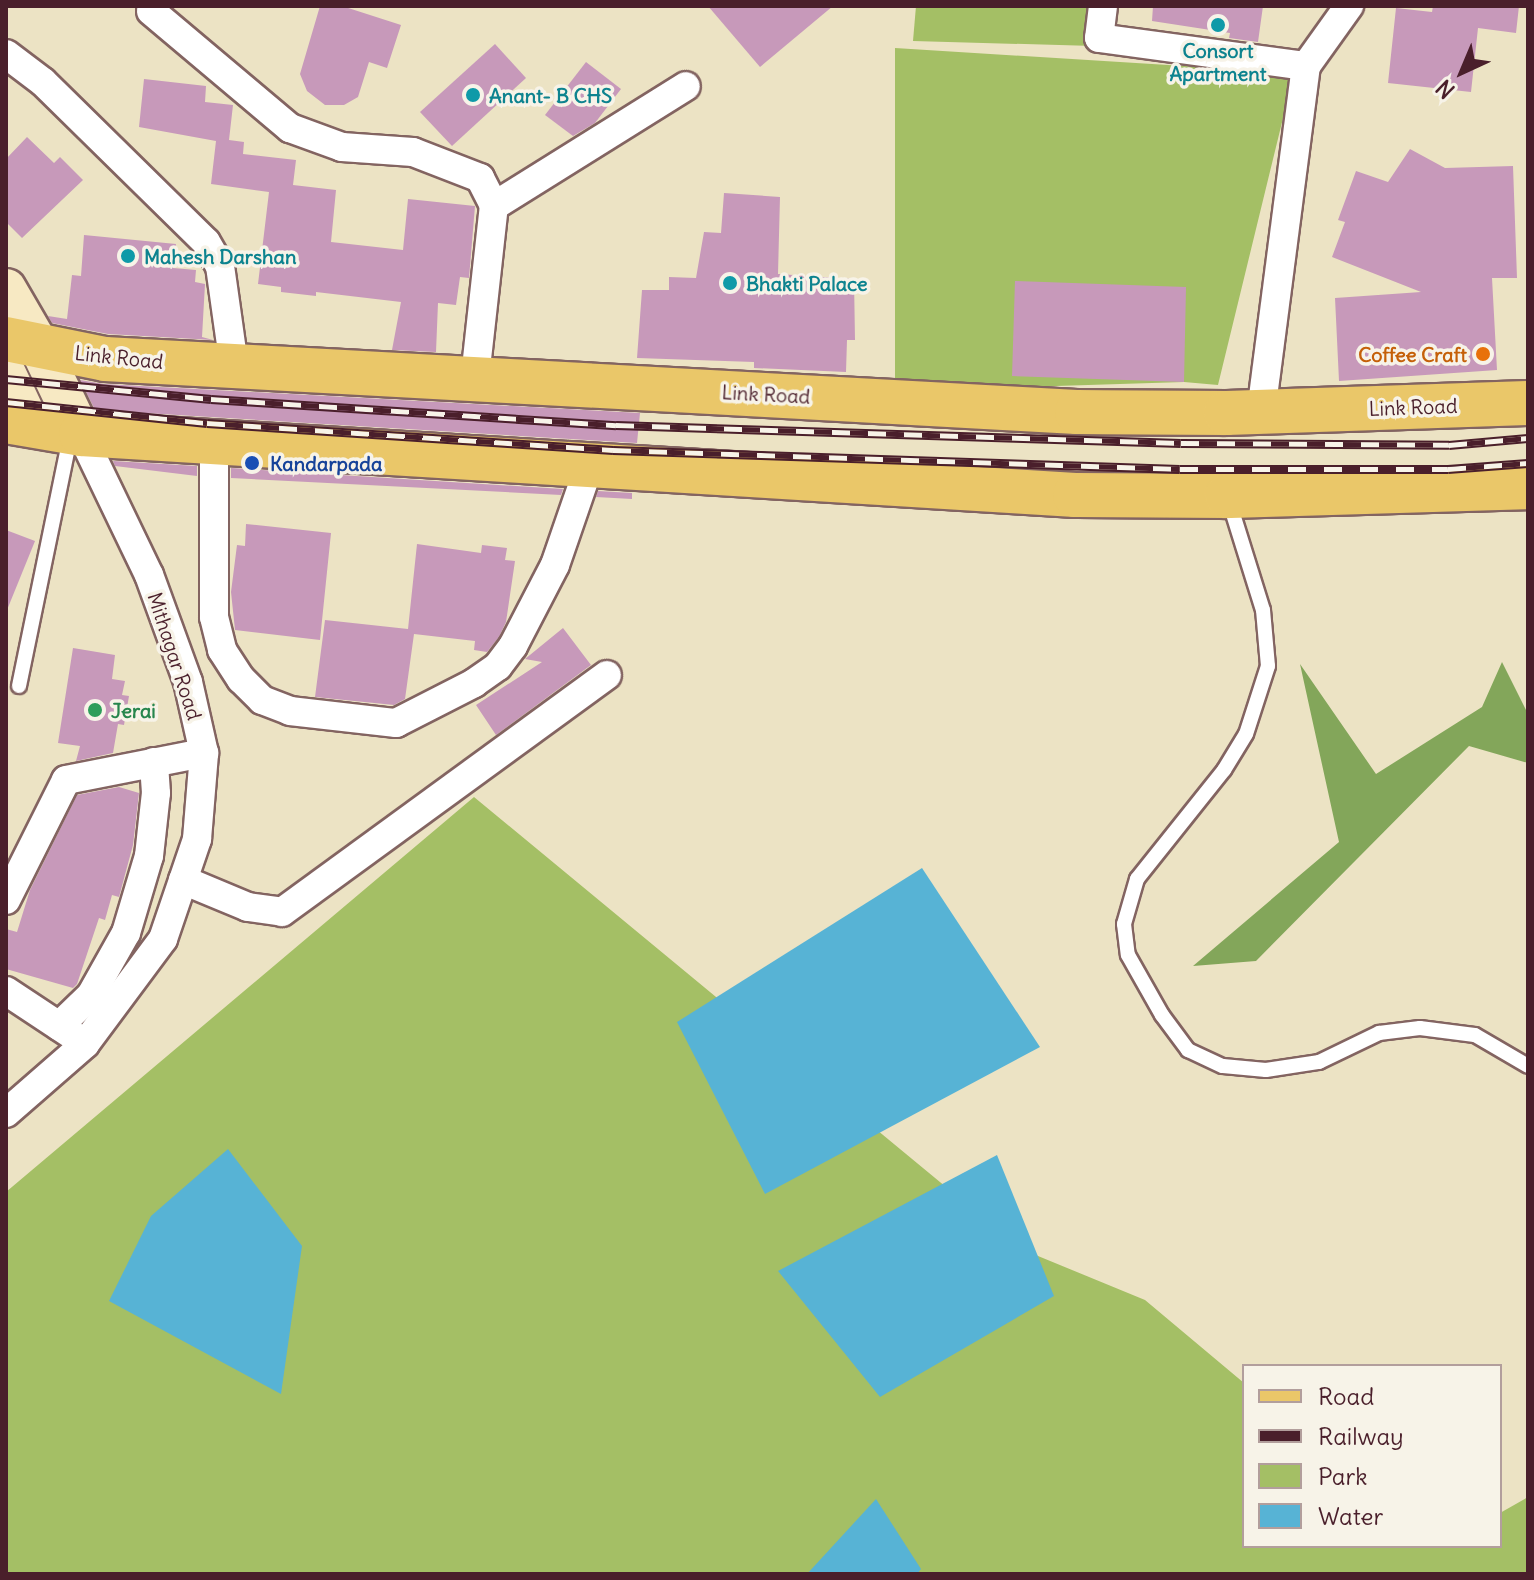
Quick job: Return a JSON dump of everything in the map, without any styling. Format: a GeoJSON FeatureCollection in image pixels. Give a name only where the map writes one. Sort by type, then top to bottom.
{"type":"FeatureCollection","features":[{"type":"Feature","properties":{"kind":"main road"},"geometry":{"type":"LineString","coordinates":[[6,289],[47,428]]}},
{"type":"Feature","properties":{"kind":"main road","name":"Link Road"},"geometry":{"type":"LineString","coordinates":[[22,343],[105,359],[1077,412],[1261,412],[1528,403]]}},
{"type":"Feature","properties":{"kind":"main road"},"geometry":{"type":"LineString","coordinates":[[6,374],[47,428],[214,442],[1075,495],[1227,496],[1528,487]]}},
{"type":"Feature","properties":{"kind":"street"},"geometry":{"type":"LineString","coordinates":[[1103,6],[1099,38],[1306,66]]}},
{"type":"Feature","properties":{"kind":"street"},"geometry":{"type":"LineString","coordinates":[[1261,412],[1306,66],[1349,6]]}},
{"type":"Feature","properties":{"kind":"street"},"geometry":{"type":"LineString","coordinates":[[151,11],[290,128],[342,147],[413,152],[480,178],[494,206],[475,377]]}},
{"type":"Feature","properties":{"kind":"street"},"geometry":{"type":"LineString","coordinates":[[6,54],[43,82],[206,242],[220,266],[234,365]]}},
{"type":"Feature","properties":{"kind":"street"},"geometry":{"type":"LineString","coordinates":[[494,206],[686,86]]}},
{"type":"Feature","properties":{"kind":"street","name":"Mithagar Road"},"geometry":{"type":"LineString","coordinates":[[6,1113],[85,1044],[163,939],[197,839],[204,753],[188,682],[149,575],[47,428]]}},
{"type":"Feature","properties":{"kind":"street"},"geometry":{"type":"LineString","coordinates":[[214,442],[214,617],[222,650],[228,660],[241,679],[262,700],[290,711],[396,723],[474,683],[498,666],[513,646],[555,565],[589,466]]}},
{"type":"Feature","properties":{"kind":"street"},"geometry":{"type":"LineString","coordinates":[[183,880],[248,907],[282,912],[607,675]]}},
{"type":"Feature","properties":{"kind":"street"},"geometry":{"type":"LineString","coordinates":[[6,900],[61,784],[74,777],[204,753]]}},
{"type":"Feature","properties":{"kind":"street"},"geometry":{"type":"LineString","coordinates":[[59,1026],[91,995],[126,933],[149,856],[156,793],[154,762]]}},
{"type":"Feature","properties":{"kind":"street"},"geometry":{"type":"LineString","coordinates":[[6,991],[85,1044]]}},
{"type":"Feature","properties":{"kind":"lane"},"geometry":{"type":"LineString","coordinates":[[19,686],[47,428]]}},
{"type":"Feature","properties":{"kind":"lane"},"geometry":{"type":"LineString","coordinates":[[1227,496],[1263,610],[1268,666],[1246,734],[1224,770],[1137,879],[1124,924],[1128,955],[1162,1015],[1188,1050],[1223,1066],[1266,1070],[1319,1062],[1379,1033],[1420,1028],[1475,1035],[1528,1066]]}},
{"type":"Feature","properties":{"kind":"green space"},"geometry":{"type":"Polygon","coordinates":[[[916,6],[1101,6],[1094,46],[913,41],[916,6]]]}},
{"type":"Feature","properties":{"kind":"green space"},"geometry":{"type":"Polygon","coordinates":[[[895,48],[1294,73],[1218,385],[1184,382],[895,391],[895,48]]]}},
{"type":"Feature","properties":{"kind":"green space"},"geometry":{"type":"Polygon","coordinates":[[[1502,662],[1528,714],[1528,763],[1469,746],[1256,961],[1193,966],[1339,842],[1300,664],[1376,774],[1482,707],[1502,662]]]}},
{"type":"Feature","properties":{"kind":"green space"},"geometry":{"type":"Polygon","coordinates":[[[474,797],[1021,1249],[1145,1300],[1242,1381],[1242,1548],[1502,1548],[1502,1512],[1528,1497],[1528,1574],[6,1574],[6,1192],[474,797]]]}},
{"type":"Feature","properties":{"kind":"water"},"geometry":{"type":"Polygon","coordinates":[[[922,868],[1040,1047],[765,1194],[677,1022],[922,868]]]}},
{"type":"Feature","properties":{"kind":"water"},"geometry":{"type":"Polygon","coordinates":[[[228,1149],[302,1246],[281,1394],[109,1301],[151,1216],[228,1149]]]}},
{"type":"Feature","properties":{"kind":"water"},"geometry":{"type":"Polygon","coordinates":[[[997,1155],[1054,1296],[880,1397],[778,1271],[997,1155]]]}},
{"type":"Feature","properties":{"kind":"water"},"geometry":{"type":"Polygon","coordinates":[[[876,1499],[921,1569],[917,1574],[807,1574],[876,1499]]]}},
{"type":"Feature","properties":{"kind":"building"},"geometry":{"type":"Polygon","coordinates":[[[320,6],[342,6],[401,25],[387,68],[369,62],[358,97],[344,105],[325,105],[307,91],[300,74],[320,6]]]}},
{"type":"Feature","properties":{"kind":"building"},"geometry":{"type":"Polygon","coordinates":[[[708,6],[833,6],[760,67],[708,6]]]}},
{"type":"Feature","properties":{"kind":"building","name":"Consort Apartment"},"geometry":{"type":"Polygon","coordinates":[[[1153,6],[1263,6],[1258,42],[1229,38],[1230,33],[1152,21],[1153,6]]]}},
{"type":"Feature","properties":{"kind":"building"},"geometry":{"type":"Polygon","coordinates":[[[1433,6],[1519,6],[1516,33],[1478,28],[1471,92],[1388,83],[1396,8],[1432,12],[1433,6]]]}},
{"type":"Feature","properties":{"kind":"building","name":"Anant- B CHS"},"geometry":{"type":"Polygon","coordinates":[[[495,44],[526,78],[452,146],[420,112],[495,44]]]}},
{"type":"Feature","properties":{"kind":"building"},"geometry":{"type":"Polygon","coordinates":[[[586,62],[621,89],[595,123],[573,136],[545,115],[586,62]]]}},
{"type":"Feature","properties":{"kind":"building"},"geometry":{"type":"Polygon","coordinates":[[[144,79],[206,86],[205,102],[233,105],[229,140],[244,142],[243,154],[296,160],[293,185],[336,190],[331,242],[403,250],[408,199],[475,206],[469,278],[460,277],[456,305],[438,303],[436,352],[392,350],[401,302],[316,292],[316,296],[281,292],[281,287],[258,284],[269,192],[211,184],[216,141],[139,127],[144,79]]]}},
{"type":"Feature","properties":{"kind":"building"},"geometry":{"type":"Polygon","coordinates":[[[27,137],[54,163],[60,157],[83,180],[22,238],[6,222],[6,159],[27,137]]]}},
{"type":"Feature","properties":{"kind":"building"},"geometry":{"type":"Polygon","coordinates":[[[1410,149],[1445,168],[1513,166],[1517,278],[1492,278],[1497,370],[1339,381],[1335,298],[1421,292],[1332,257],[1345,222],[1338,220],[1356,171],[1388,182],[1410,149]]]}},
{"type":"Feature","properties":{"kind":"building","name":"Bhakti Palace"},"geometry":{"type":"Polygon","coordinates":[[[724,193],[780,197],[778,274],[854,279],[855,340],[847,340],[846,372],[754,368],[754,362],[637,358],[642,290],[669,290],[669,277],[696,278],[704,232],[721,233],[724,193]]]}},
{"type":"Feature","properties":{"kind":"building"},"geometry":{"type":"Polygon","coordinates":[[[84,235],[176,244],[173,268],[196,270],[195,282],[205,284],[202,337],[213,340],[108,334],[52,323],[48,316],[67,319],[72,275],[81,276],[84,235]]]}},
{"type":"Feature","properties":{"kind":"building"},"geometry":{"type":"Polygon","coordinates":[[[1015,281],[1186,287],[1184,382],[1012,376],[1015,281]]]}},
{"type":"Feature","properties":{"kind":"building"},"geometry":{"type":"Polygon","coordinates":[[[80,380],[104,384],[640,413],[637,443],[95,410],[80,380]]]}},
{"type":"Feature","properties":{"kind":"building"},"geometry":{"type":"Polygon","coordinates":[[[113,461],[197,466],[197,476],[115,466],[113,461]]]}},
{"type":"Feature","properties":{"kind":"building"},"geometry":{"type":"Polygon","coordinates":[[[231,468],[563,489],[561,495],[231,478],[231,468]]]}},
{"type":"Feature","properties":{"kind":"building"},"geometry":{"type":"Polygon","coordinates":[[[598,491],[632,493],[632,499],[596,497],[598,491]]]}},
{"type":"Feature","properties":{"kind":"building"},"geometry":{"type":"Polygon","coordinates":[[[246,524],[331,533],[320,640],[235,630],[231,592],[237,545],[245,546],[246,524]]]}},
{"type":"Feature","properties":{"kind":"building"},"geometry":{"type":"Polygon","coordinates":[[[6,530],[35,541],[7,610],[6,610],[6,530]]]}},
{"type":"Feature","properties":{"kind":"building"},"geometry":{"type":"Polygon","coordinates":[[[417,544],[481,553],[482,545],[507,548],[505,560],[515,561],[506,622],[499,637],[487,652],[474,650],[475,641],[414,634],[405,699],[394,705],[315,697],[325,620],[408,629],[417,544]]]}},
{"type":"Feature","properties":{"kind":"building"},"geometry":{"type":"Polygon","coordinates":[[[563,628],[591,665],[496,735],[476,705],[542,662],[525,659],[563,628]]]}},
{"type":"Feature","properties":{"kind":"building","name":"Jerai"},"geometry":{"type":"Polygon","coordinates":[[[73,648],[115,655],[112,679],[125,681],[122,695],[129,696],[124,725],[118,724],[113,753],[76,761],[80,746],[58,743],[73,648]]]}},
{"type":"Feature","properties":{"kind":"building"},"geometry":{"type":"Polygon","coordinates":[[[119,787],[139,793],[133,845],[119,897],[112,895],[105,920],[99,918],[77,984],[73,988],[6,969],[6,929],[17,932],[30,890],[77,795],[119,787]]]}},
{"type":"Feature","properties":{"kind":"railway"},"geometry":{"type":"LineString","coordinates":[[6,379],[211,399],[616,425],[1181,443],[1449,445],[1528,438]]}},
{"type":"Feature","properties":{"kind":"railway"},"geometry":{"type":"LineString","coordinates":[[6,402],[207,423],[613,450],[1180,469],[1448,469],[1528,463]]}},
{"type":"Feature","properties":{"kind":"place","name":"Consort Apartment"},"geometry":{"type":"Point","coordinates":[1218,25]}},
{"type":"Feature","properties":{"kind":"place","name":"Anant- B CHS"},"geometry":{"type":"Point","coordinates":[473,95]}},
{"type":"Feature","properties":{"kind":"place","name":"Mahesh Darshan"},"geometry":{"type":"Point","coordinates":[128,256]}},
{"type":"Feature","properties":{"kind":"place","name":"Bhakti Palace"},"geometry":{"type":"Point","coordinates":[730,283]}},
{"type":"Feature","properties":{"kind":"place","name":"Coffee Craft"},"geometry":{"type":"Point","coordinates":[1483,354]}},
{"type":"Feature","properties":{"kind":"place","name":"Kandarpada"},"geometry":{"type":"Point","coordinates":[252,463]}},
{"type":"Feature","properties":{"kind":"place","name":"Jerai"},"geometry":{"type":"Point","coordinates":[95,710]}}]}
